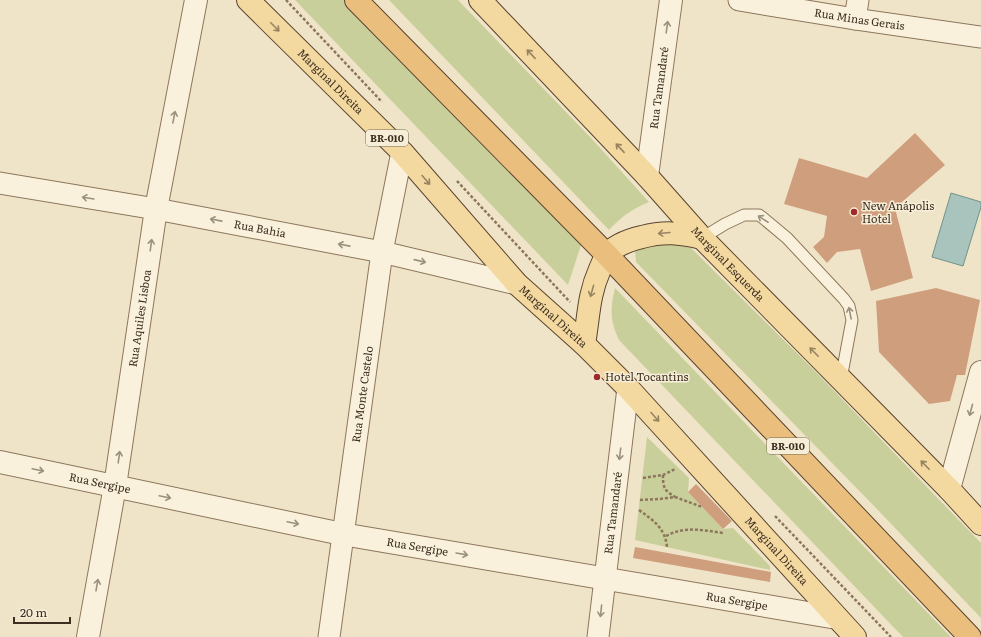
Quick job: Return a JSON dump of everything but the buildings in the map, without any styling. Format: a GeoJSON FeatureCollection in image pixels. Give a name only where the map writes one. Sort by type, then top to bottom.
{"type":"FeatureCollection","features":[{"type":"Feature","properties":{"kind":"highway","name":"BR-010"},"geometry":{"type":"LineString","coordinates":[[356,0],[606,255],[970,637]]}},
{"type":"Feature","properties":{"kind":"main road","name":"Marginal Direita"},"geometry":{"type":"LineString","coordinates":[[248,0],[402,152],[517,284],[584,344],[628,388],[856,637]]}},
{"type":"Feature","properties":{"kind":"main road","name":"Marginal Esquerda"},"geometry":{"type":"LineString","coordinates":[[480,0],[647,176],[702,238],[949,489],[981,524]]}},
{"type":"Feature","properties":{"kind":"main road"},"geometry":{"type":"LineString","coordinates":[[584,344],[590,298],[595,281],[606,255],[619,245],[652,234],[669,232],[702,238]]}},
{"type":"Feature","properties":{"kind":"street","name":"Rua Aquiles Lisboa"},"geometry":{"type":"LineString","coordinates":[[88,637],[115,486],[156,209],[196,0]]}},
{"type":"Feature","properties":{"kind":"street","name":"Rua Tamandaré"},"geometry":{"type":"LineString","coordinates":[[647,176],[671,0]]}},
{"type":"Feature","properties":{"kind":"street","name":"Rua Minas Gerais"},"geometry":{"type":"LineString","coordinates":[[739,0],[856,9],[981,37]]}},
{"type":"Feature","properties":{"kind":"street","name":"Rua Monte Castelo"},"geometry":{"type":"LineString","coordinates":[[329,637],[382,252],[402,152]]}},
{"type":"Feature","properties":{"kind":"street","name":"Rua Bahia"},"geometry":{"type":"LineString","coordinates":[[0,183],[156,209],[382,252],[517,284]]}},
{"type":"Feature","properties":{"kind":"street"},"geometry":{"type":"LineString","coordinates":[[949,489],[981,372]]}},
{"type":"Feature","properties":{"kind":"street","name":"Rua Tamandaré"},"geometry":{"type":"LineString","coordinates":[[598,637],[628,388]]}},
{"type":"Feature","properties":{"kind":"street","name":"Rua Sergipe"},"geometry":{"type":"LineString","coordinates":[[0,462],[342,534],[837,618]]}},
{"type":"Feature","properties":{"kind":"lane"},"geometry":{"type":"LineString","coordinates":[[702,238],[725,224],[744,215],[752,214],[763,218],[786,238],[849,306],[852,320],[841,379]]}},
{"type":"Feature","properties":{"kind":"path"},"geometry":{"type":"LineString","coordinates":[[286,0],[386,105]]}},
{"type":"Feature","properties":{"kind":"path"},"geometry":{"type":"LineString","coordinates":[[455,179],[572,303],[573,298]]}},
{"type":"Feature","properties":{"kind":"path"},"geometry":{"type":"LineString","coordinates":[[642,478],[663,475],[678,468]]}},
{"type":"Feature","properties":{"kind":"path"},"geometry":{"type":"LineString","coordinates":[[663,475],[663,485],[667,492],[675,498],[702,507]]}},
{"type":"Feature","properties":{"kind":"path"},"geometry":{"type":"LineString","coordinates":[[640,500],[675,498]]}},
{"type":"Feature","properties":{"kind":"path"},"geometry":{"type":"LineString","coordinates":[[639,510],[656,523],[666,536],[667,547]]}},
{"type":"Feature","properties":{"kind":"path"},"geometry":{"type":"LineString","coordinates":[[771,512],[891,637]]}},
{"type":"Feature","properties":{"kind":"path"},"geometry":{"type":"LineString","coordinates":[[666,536],[676,531],[690,529],[723,533]]}},
{"type":"Feature","properties":{"kind":"green space"},"geometry":{"type":"Polygon","coordinates":[[[295,0],[344,0],[581,245],[568,285],[295,0]]]}},
{"type":"Feature","properties":{"kind":"green space"},"geometry":{"type":"Polygon","coordinates":[[[389,0],[458,0],[592,139],[649,202],[627,214],[609,230],[389,0]]]}},
{"type":"Feature","properties":{"kind":"green space"},"geometry":{"type":"Polygon","coordinates":[[[654,244],[672,244],[691,248],[815,371],[981,543],[981,618],[636,262],[635,251],[654,244]]]}},
{"type":"Feature","properties":{"kind":"green space"},"geometry":{"type":"Polygon","coordinates":[[[615,288],[951,637],[903,637],[619,340],[612,321],[612,302],[615,288]]]}},
{"type":"Feature","properties":{"kind":"green space"},"geometry":{"type":"Polygon","coordinates":[[[647,437],[689,478],[688,492],[723,529],[733,528],[770,566],[770,570],[635,540],[647,437]]]}},
{"type":"Feature","properties":{"kind":"water"},"geometry":{"type":"Polygon","coordinates":[[[951,193],[981,202],[981,207],[963,266],[932,257],[951,193]]]}},
{"type":"Feature","properties":{"kind":"place","name":"New Anápolis Hotel"},"geometry":{"type":"Point","coordinates":[854,212]}},
{"type":"Feature","properties":{"kind":"place","name":"Hotel Tocantins"},"geometry":{"type":"Point","coordinates":[597,377]}}]}
